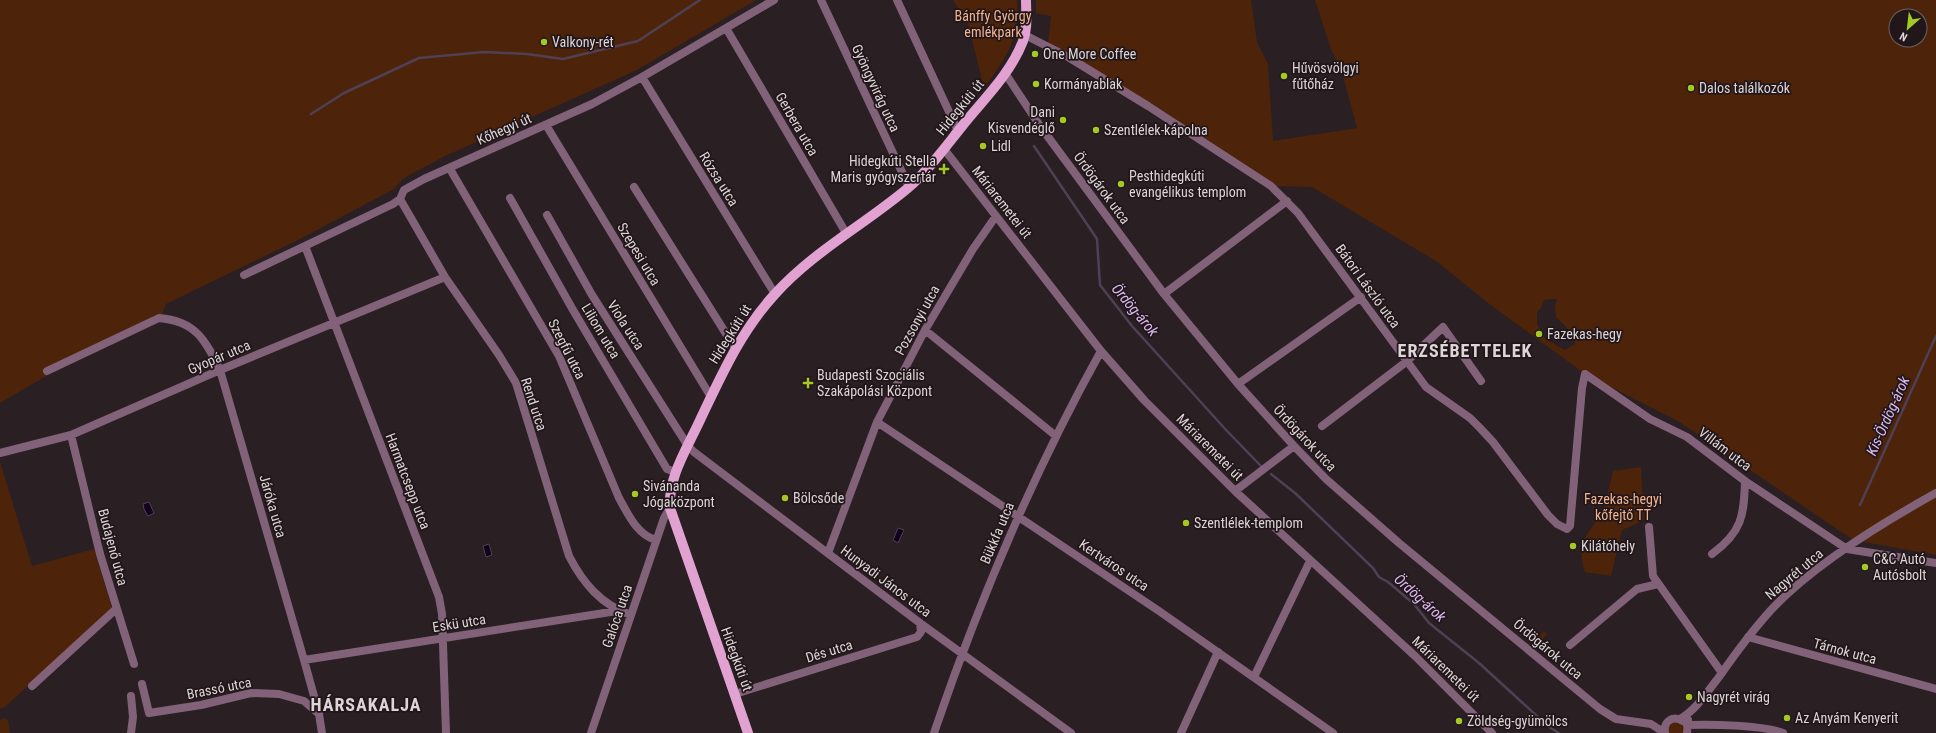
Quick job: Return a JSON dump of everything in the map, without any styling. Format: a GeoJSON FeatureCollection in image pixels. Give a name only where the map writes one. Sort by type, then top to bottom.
{"type":"FeatureCollection","features":[{"type":"Feature","properties":{"kind":"main road"},"geometry":{"type":"LineString","coordinates":[[1025,35],[1026,0]]}},
{"type":"Feature","properties":{"kind":"main road","name":"Hidegkúti út"},"geometry":{"type":"LineString","coordinates":[[748,733],[739,693],[670,508],[669,496],[675,472],[735,348],[760,312],[775,294],[808,262],[908,187],[944,149],[1005,73],[1019,50],[1025,35]]}},
{"type":"Feature","properties":{"kind":"street","name":"Kőhegyi út"},"geometry":{"type":"LineString","coordinates":[[244,275],[393,204],[400,199],[402,192],[407,188],[592,104],[642,78],[774,0]]}},
{"type":"Feature","properties":{"kind":"street","name":"Gyöngyvirág utca"},"geometry":{"type":"LineString","coordinates":[[821,0],[908,187]]}},
{"type":"Feature","properties":{"kind":"street"},"geometry":{"type":"LineString","coordinates":[[897,0],[958,131]]}},
{"type":"Feature","properties":{"kind":"street","name":"Gerbera utca"},"geometry":{"type":"LineString","coordinates":[[726,28],[846,233]]}},
{"type":"Feature","properties":{"kind":"street","name":"Bátori László utca"},"geometry":{"type":"LineString","coordinates":[[1025,35],[1068,57],[1148,106],[1271,186],[1287,201],[1361,297],[1406,362],[1426,386],[1470,418],[1480,428],[1493,442],[1548,515],[1557,524],[1567,529],[1570,526],[1582,388],[1585,374]]}},
{"type":"Feature","properties":{"kind":"street","name":"Ördögárok utca"},"geometry":{"type":"LineString","coordinates":[[1005,73],[1040,126],[1164,294],[1238,384],[1294,446],[1337,489],[1600,709],[1616,719],[1651,724],[1665,733]]}},
{"type":"Feature","properties":{"kind":"street","name":"Rózsa utca"},"geometry":{"type":"LineString","coordinates":[[642,78],[775,294]]}},
{"type":"Feature","properties":{"kind":"street","name":"Szepesi utca"},"geometry":{"type":"LineString","coordinates":[[546,125],[711,397]]}},
{"type":"Feature","properties":{"kind":"street","name":"Máriaremetei út"},"geometry":{"type":"LineString","coordinates":[[944,149],[1100,351],[1144,400],[1235,491],[1420,661],[1492,733]]}},
{"type":"Feature","properties":{"kind":"street","name":"Szegfű utca"},"geometry":{"type":"LineString","coordinates":[[450,169],[559,356],[619,498],[631,519],[641,531],[648,538],[656,540]]}},
{"type":"Feature","properties":{"kind":"street"},"geometry":{"type":"LineString","coordinates":[[634,187],[735,348]]}},
{"type":"Feature","properties":{"kind":"street","name":"Liliom utca"},"geometry":{"type":"LineString","coordinates":[[510,198],[573,310],[667,468],[675,472]]}},
{"type":"Feature","properties":{"kind":"street","name":"Rend utca"},"geometry":{"type":"LineString","coordinates":[[400,199],[445,277],[516,383],[568,556],[587,587],[617,611],[631,615]]}},
{"type":"Feature","properties":{"kind":"street"},"geometry":{"type":"LineString","coordinates":[[1164,294],[1287,201]]}},
{"type":"Feature","properties":{"kind":"street","name":"Viola utca"},"geometry":{"type":"LineString","coordinates":[[546,215],[592,295],[688,446]]}},
{"type":"Feature","properties":{"kind":"street","name":"Pozsonyi utca"},"geometry":{"type":"LineString","coordinates":[[828,553],[877,422],[925,330],[973,248],[996,216]]}},
{"type":"Feature","properties":{"kind":"street","name":"Harmatcsepp utca"},"geometry":{"type":"LineString","coordinates":[[305,246],[439,597],[442,614],[446,733]]}},
{"type":"Feature","properties":{"kind":"street","name":"Gyopár utca"},"geometry":{"type":"LineString","coordinates":[[0,453],[70,435],[220,370],[445,277]]}},
{"type":"Feature","properties":{"kind":"street"},"geometry":{"type":"LineString","coordinates":[[1238,384],[1361,297]]}},
{"type":"Feature","properties":{"kind":"street","name":"Járóka utca"},"geometry":{"type":"LineString","coordinates":[[47,371],[159,318],[175,319],[192,327],[205,341],[220,370],[304,660],[319,714],[322,733]]}},
{"type":"Feature","properties":{"kind":"street"},"geometry":{"type":"LineString","coordinates":[[1322,426],[1406,362],[1443,327],[1481,381]]}},
{"type":"Feature","properties":{"kind":"street"},"geometry":{"type":"LineString","coordinates":[[925,330],[1056,436]]}},
{"type":"Feature","properties":{"kind":"street","name":"Bükkfa utca"},"geometry":{"type":"LineString","coordinates":[[934,733],[961,653],[1018,516],[1056,436],[1100,351]]}},
{"type":"Feature","properties":{"kind":"street","name":"Villám utca"},"geometry":{"type":"LineString","coordinates":[[1585,374],[1650,419],[1687,437],[1745,481],[1847,549]]}},
{"type":"Feature","properties":{"kind":"street","name":"Kertváros utca"},"geometry":{"type":"LineString","coordinates":[[877,422],[1218,652],[1333,733]]}},
{"type":"Feature","properties":{"kind":"street","name":"Budajenő utca"},"geometry":{"type":"LineString","coordinates":[[70,435],[100,554],[134,664]]}},
{"type":"Feature","properties":{"kind":"street","name":"Hunyadi János utca"},"geometry":{"type":"LineString","coordinates":[[688,446],[696,454],[920,623],[1071,733]]}},
{"type":"Feature","properties":{"kind":"street"},"geometry":{"type":"LineString","coordinates":[[1235,491],[1294,446]]}},
{"type":"Feature","properties":{"kind":"street"},"geometry":{"type":"LineString","coordinates":[[1712,554],[1728,541],[1739,526],[1745,507],[1745,481]]}},
{"type":"Feature","properties":{"kind":"street","name":"Nagyrét utca"},"geometry":{"type":"LineString","coordinates":[[1690,726],[1691,716],[1697,706],[1748,637],[1792,589],[1847,549],[1907,509],[1936,493]]}},
{"type":"Feature","properties":{"kind":"street","name":"Galóca utca"},"geometry":{"type":"LineString","coordinates":[[591,733],[656,540],[664,518],[670,508]]}},
{"type":"Feature","properties":{"kind":"street"},"geometry":{"type":"LineString","coordinates":[[1649,527],[1653,576],[1722,673]]}},
{"type":"Feature","properties":{"kind":"street"},"geometry":{"type":"LineString","coordinates":[[1847,549],[1936,563]]}},
{"type":"Feature","properties":{"kind":"street"},"geometry":{"type":"LineString","coordinates":[[1254,677],[1310,561]]}},
{"type":"Feature","properties":{"kind":"street"},"geometry":{"type":"LineString","coordinates":[[1570,645],[1637,589],[1658,584]]}},
{"type":"Feature","properties":{"kind":"street"},"geometry":{"type":"LineString","coordinates":[[32,686],[116,609]]}},
{"type":"Feature","properties":{"kind":"street","name":"Eskü utca"},"geometry":{"type":"LineString","coordinates":[[304,660],[617,611]]}},
{"type":"Feature","properties":{"kind":"street","name":"Dés utca"},"geometry":{"type":"LineString","coordinates":[[739,693],[917,637],[921,632],[920,623]]}},
{"type":"Feature","properties":{"kind":"street","name":"Tárnok utca"},"geometry":{"type":"LineString","coordinates":[[1748,637],[1936,689]]}},
{"type":"Feature","properties":{"kind":"street"},"geometry":{"type":"LineString","coordinates":[[1181,733],[1218,652]]}},
{"type":"Feature","properties":{"kind":"street","name":"Brassó utca"},"geometry":{"type":"LineString","coordinates":[[142,684],[149,713],[201,705],[251,693],[279,694],[304,701],[319,714]]}},
{"type":"Feature","properties":{"kind":"street"},"geometry":{"type":"LineString","coordinates":[[131,696],[133,717],[131,733]]}},
{"type":"Feature","properties":{"kind":"street","name":"Nagyrét utca"},"geometry":{"type":"LineString","coordinates":[[1690,726],[1697,706]]}},
{"type":"Feature","properties":{"kind":"street","name":"Nagyrét utca"},"geometry":{"type":"LineString","coordinates":[[1665,733],[1667,722],[1673,718],[1690,726]]}},
{"type":"Feature","properties":{"kind":"street"},"geometry":{"type":"LineString","coordinates":[[1690,726],[1757,728],[1775,730],[1783,733]]}},
{"type":"Feature","properties":{"kind":"green space"},"geometry":{"type":"Polygon","coordinates":[[[0,0],[756,0],[637,70],[445,156],[404,178],[394,189],[300,239],[166,304],[160,320],[48,375],[0,403],[0,0]]]}},
{"type":"Feature","properties":{"kind":"green space","name":"Bánffy György emlékpark"},"geometry":{"type":"Polygon","coordinates":[[[953,0],[1017,0],[1014,37],[1005,57],[984,88],[968,23],[953,0]]]}},
{"type":"Feature","properties":{"kind":"green space"},"geometry":{"type":"Polygon","coordinates":[[[1036,0],[1251,0],[1257,42],[1268,64],[1273,141],[1357,128],[1342,72],[1331,49],[1315,0],[1936,0],[1936,555],[1853,540],[1678,421],[1585,374],[1488,303],[1436,261],[1312,187],[1271,186],[1048,43],[1051,16],[1036,13],[1036,0]],[[1557,299],[1544,300],[1537,313],[1537,324],[1545,339],[1565,350],[1575,344],[1575,335],[1556,318],[1555,307],[1557,299]]]}},
{"type":"Feature","properties":{"kind":"green space"},"geometry":{"type":"Polygon","coordinates":[[[0,462],[32,566],[94,549],[112,608],[5,707],[0,709],[0,462]]]}},
{"type":"Feature","properties":{"kind":"green space","name":"Fazekas-hegyi kőfejtő TT"},"geometry":{"type":"Polygon","coordinates":[[[1641,467],[1644,520],[1622,530],[1611,576],[1585,572],[1581,550],[1586,536],[1599,517],[1608,494],[1613,471],[1641,467]]]}},
{"type":"Feature","properties":{"kind":"green space"},"geometry":{"type":"Polygon","coordinates":[[[1544,631],[1547,634],[1532,652],[1529,649],[1544,631]]]}},
{"type":"Feature","properties":{"kind":"green space"},"geometry":{"type":"Polygon","coordinates":[[[5,718],[8,721],[10,733],[0,733],[0,720],[5,718]]]}},
{"type":"Feature","properties":{"kind":"green space"},"geometry":{"type":"Polygon","coordinates":[[[1680,719],[1687,733],[1665,733],[1665,726],[1680,719]]]}},
{"type":"Feature","properties":{"kind":"shaded area"},"geometry":{"type":"Polygon","coordinates":[[[149,502],[154,513],[148,516],[143,504],[149,502]]]}},
{"type":"Feature","properties":{"kind":"shaded area"},"geometry":{"type":"Polygon","coordinates":[[[898,528],[904,530],[898,543],[893,540],[898,528]]]}},
{"type":"Feature","properties":{"kind":"shaded area"},"geometry":{"type":"Polygon","coordinates":[[[489,544],[492,555],[486,557],[483,546],[489,544]]]}},
{"type":"Feature","properties":{"kind":"waterway"},"geometry":{"type":"LineString","coordinates":[[311,114],[344,93],[419,58],[484,52],[527,54],[563,59],[638,41],[700,0]]}},
{"type":"Feature","properties":{"kind":"waterway","name":"Ördög-árok"},"geometry":{"type":"LineString","coordinates":[[1034,146],[1097,239],[1100,285],[1132,326],[1227,431],[1261,466]]}},
{"type":"Feature","properties":{"kind":"waterway","name":"Kis-Ördög-árok"},"geometry":{"type":"LineString","coordinates":[[1860,505],[1936,336]]}},
{"type":"Feature","properties":{"kind":"waterway","name":"Ördög-árok"},"geometry":{"type":"LineString","coordinates":[[1271,474],[1295,493],[1373,568],[1379,577],[1388,582],[1414,604],[1429,623],[1479,663],[1549,727],[1559,733]]}},
{"type":"Feature","properties":{"kind":"place","name":"Valkony-rét"},"geometry":{"type":"Point","coordinates":[544,42]}},
{"type":"Feature","properties":{"kind":"place","name":"One More Coffee"},"geometry":{"type":"Point","coordinates":[1035,54]}},
{"type":"Feature","properties":{"kind":"place","name":"Hűvösvölgyi fűtőház"},"geometry":{"type":"Point","coordinates":[1284,76]}},
{"type":"Feature","properties":{"kind":"place","name":"Kormányablak"},"geometry":{"type":"Point","coordinates":[1036,84]}},
{"type":"Feature","properties":{"kind":"place","name":"Dalos találkozók"},"geometry":{"type":"Point","coordinates":[1691,88]}},
{"type":"Feature","properties":{"kind":"place","name":"Dani Kisvendéglő"},"geometry":{"type":"Point","coordinates":[1063,120]}},
{"type":"Feature","properties":{"kind":"place","name":"Szentlélek-kápolna"},"geometry":{"type":"Point","coordinates":[1096,130]}},
{"type":"Feature","properties":{"kind":"place","name":"Lidl"},"geometry":{"type":"Point","coordinates":[983,146]}},
{"type":"Feature","properties":{"kind":"place","name":"Hidegkúti Stella Maris gyógyszertár"},"geometry":{"type":"Point","coordinates":[944,169]}},
{"type":"Feature","properties":{"kind":"place","name":"Pesthidegkúti evangélikus templom"},"geometry":{"type":"Point","coordinates":[1121,184]}},
{"type":"Feature","properties":{"kind":"place","name":"Fazekas-hegy"},"geometry":{"type":"Point","coordinates":[1539,334]}},
{"type":"Feature","properties":{"kind":"place","name":"Budapesti Szociális Szakápolási Központ"},"geometry":{"type":"Point","coordinates":[808,383]}},
{"type":"Feature","properties":{"kind":"place","name":"Sivánanda Jógaközpont"},"geometry":{"type":"Point","coordinates":[635,494]}},
{"type":"Feature","properties":{"kind":"place","name":"Bölcsőde"},"geometry":{"type":"Point","coordinates":[785,498]}},
{"type":"Feature","properties":{"kind":"place","name":"Szentlélek-templom"},"geometry":{"type":"Point","coordinates":[1186,523]}},
{"type":"Feature","properties":{"kind":"place","name":"Kilátóhely"},"geometry":{"type":"Point","coordinates":[1573,546]}},
{"type":"Feature","properties":{"kind":"place","name":"C&C Autó Autósbolt"},"geometry":{"type":"Point","coordinates":[1865,567]}},
{"type":"Feature","properties":{"kind":"place","name":"Nagyrét virág"},"geometry":{"type":"Point","coordinates":[1689,697]}},
{"type":"Feature","properties":{"kind":"place","name":"Az Anyám Kenyerit"},"geometry":{"type":"Point","coordinates":[1787,718]}},
{"type":"Feature","properties":{"kind":"place","name":"Zöldség-gyümölcs"},"geometry":{"type":"Point","coordinates":[1459,721]}},
{"type":"Feature","properties":{"kind":"district","name":"ERZSÉBETTELEK"},"geometry":{"type":"Point","coordinates":[1465,351]}},
{"type":"Feature","properties":{"kind":"district","name":"HÁRSAKALJA"},"geometry":{"type":"Point","coordinates":[366,705]}}]}
